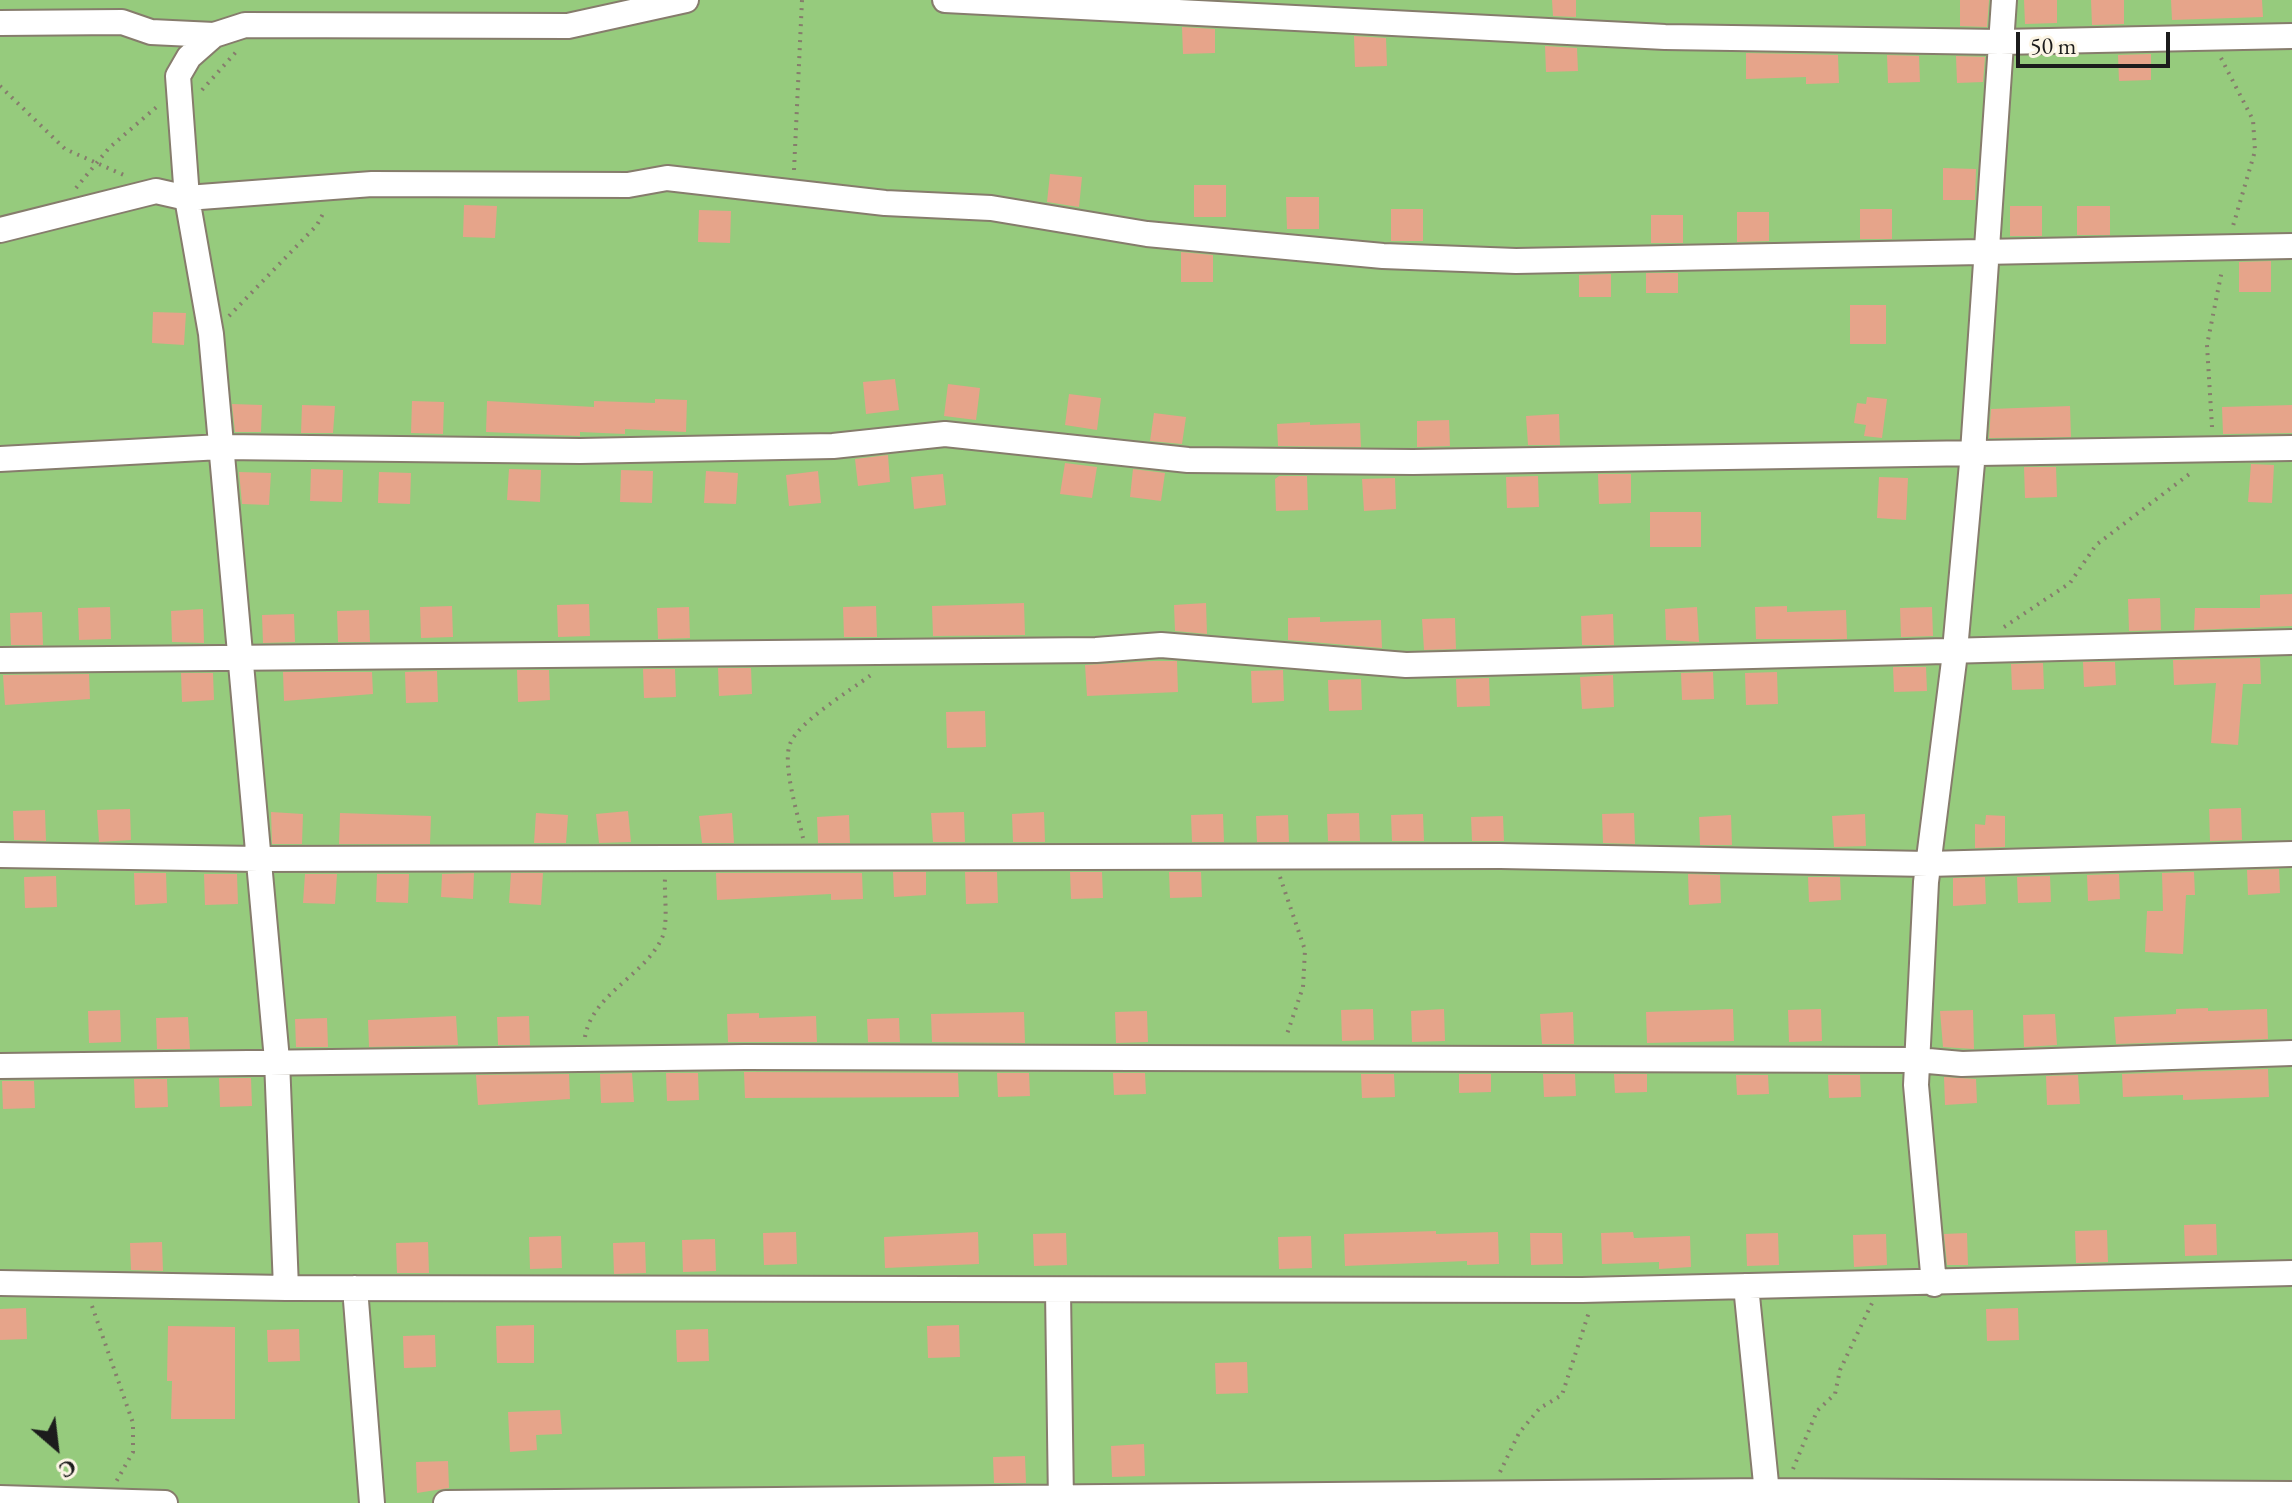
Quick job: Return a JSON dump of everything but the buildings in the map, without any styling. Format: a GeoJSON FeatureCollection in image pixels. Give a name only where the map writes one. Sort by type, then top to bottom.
{"type":"FeatureCollection","features":[{"type":"Feature","properties":{"kind":"street"},"geometry":{"type":"LineString","coordinates":[[0,23],[122,22],[151,32],[214,35],[258,25],[568,26],[686,0]]}},
{"type":"Feature","properties":{"kind":"street"},"geometry":{"type":"LineString","coordinates":[[945,0],[1665,37],[2000,42],[2292,36]]}},
{"type":"Feature","properties":{"kind":"street"},"geometry":{"type":"LineString","coordinates":[[1934,1284],[1916,1085],[1917,1060],[1928,864],[1973,452],[2004,0]]}},
{"type":"Feature","properties":{"kind":"street"},"geometry":{"type":"LineString","coordinates":[[151,32],[169,54],[178,81],[187,198],[211,334],[277,1060],[286,1288]]}},
{"type":"Feature","properties":{"kind":"street"},"geometry":{"type":"LineString","coordinates":[[178,81],[189,57],[214,35]]}},
{"type":"Feature","properties":{"kind":"street"},"geometry":{"type":"LineString","coordinates":[[0,230],[156,191],[187,198],[338,187],[628,185],[667,178],[885,203],[991,208],[1147,234],[1383,256],[1516,261],[2292,246]]}},
{"type":"Feature","properties":{"kind":"street"},"geometry":{"type":"LineString","coordinates":[[0,459],[221,447],[675,449],[833,446],[945,434],[1188,460],[1413,462],[2292,448]]}},
{"type":"Feature","properties":{"kind":"street"},"geometry":{"type":"LineString","coordinates":[[0,660],[1096,650],[1161,645],[1406,665],[2292,642]]}},
{"type":"Feature","properties":{"kind":"street"},"geometry":{"type":"LineString","coordinates":[[0,855],[258,859],[1273,856],[1928,864],[2292,854]]}},
{"type":"Feature","properties":{"kind":"street"},"geometry":{"type":"LineString","coordinates":[[0,1066],[581,1058],[1287,1060],[1657,1057],[1917,1060],[1962,1064],[2292,1053]]}},
{"type":"Feature","properties":{"kind":"street"},"geometry":{"type":"LineString","coordinates":[[0,1283],[286,1288],[1582,1290],[1878,1286],[2292,1273]]}},
{"type":"Feature","properties":{"kind":"street"},"geometry":{"type":"LineString","coordinates":[[1746,1286],[1768,1497]]}},
{"type":"Feature","properties":{"kind":"street"},"geometry":{"type":"LineString","coordinates":[[355,1288],[372,1503]]}},
{"type":"Feature","properties":{"kind":"street"},"geometry":{"type":"LineString","coordinates":[[1058,1291],[1061,1500]]}},
{"type":"Feature","properties":{"kind":"street"},"geometry":{"type":"LineString","coordinates":[[446,1503],[1061,1500],[1475,1493],[1768,1497],[2292,1494]]}},
{"type":"Feature","properties":{"kind":"street"},"geometry":{"type":"LineString","coordinates":[[0,1498],[165,1503]]}},
{"type":"Feature","properties":{"kind":"path"},"geometry":{"type":"LineString","coordinates":[[793,193],[802,0]]}},
{"type":"Feature","properties":{"kind":"path"},"geometry":{"type":"LineString","coordinates":[[181,113],[258,25]]}},
{"type":"Feature","properties":{"kind":"path"},"geometry":{"type":"LineString","coordinates":[[2003,628],[2070,583],[2096,545],[2182,484],[2212,450],[2207,345],[2226,247],[2255,151],[2253,120],[2211,38]]}},
{"type":"Feature","properties":{"kind":"path"},"geometry":{"type":"LineString","coordinates":[[74,191],[97,162],[178,81]]}},
{"type":"Feature","properties":{"kind":"path"},"geometry":{"type":"LineString","coordinates":[[0,86],[65,149],[156,191]]}},
{"type":"Feature","properties":{"kind":"path"},"geometry":{"type":"LineString","coordinates":[[211,334],[317,225],[338,187]]}},
{"type":"Feature","properties":{"kind":"path"},"geometry":{"type":"LineString","coordinates":[[806,856],[787,760],[790,743],[805,725],[902,651]]}},
{"type":"Feature","properties":{"kind":"path"},"geometry":{"type":"LineString","coordinates":[[581,1058],[587,1025],[663,938],[666,856]]}},
{"type":"Feature","properties":{"kind":"path"},"geometry":{"type":"LineString","coordinates":[[1273,856],[1305,950],[1303,987],[1286,1038],[1287,1060]]}},
{"type":"Feature","properties":{"kind":"path"},"geometry":{"type":"LineString","coordinates":[[85,1284],[133,1423],[133,1452],[106,1501]]}},
{"type":"Feature","properties":{"kind":"path"},"geometry":{"type":"LineString","coordinates":[[1768,1497],[1797,1465],[1817,1411],[1835,1394],[1840,1370],[1856,1342],[1878,1286]]}},
{"type":"Feature","properties":{"kind":"path"},"geometry":{"type":"LineString","coordinates":[[1475,1493],[1505,1468],[1519,1433],[1540,1408],[1562,1395],[1590,1314],[1582,1290]]}},
{"type":"Feature","properties":{"kind":"green space"},"geometry":{"type":"Polygon","coordinates":[[[0,0],[2292,0],[2292,1503],[0,1503],[0,0]]]}}]}
